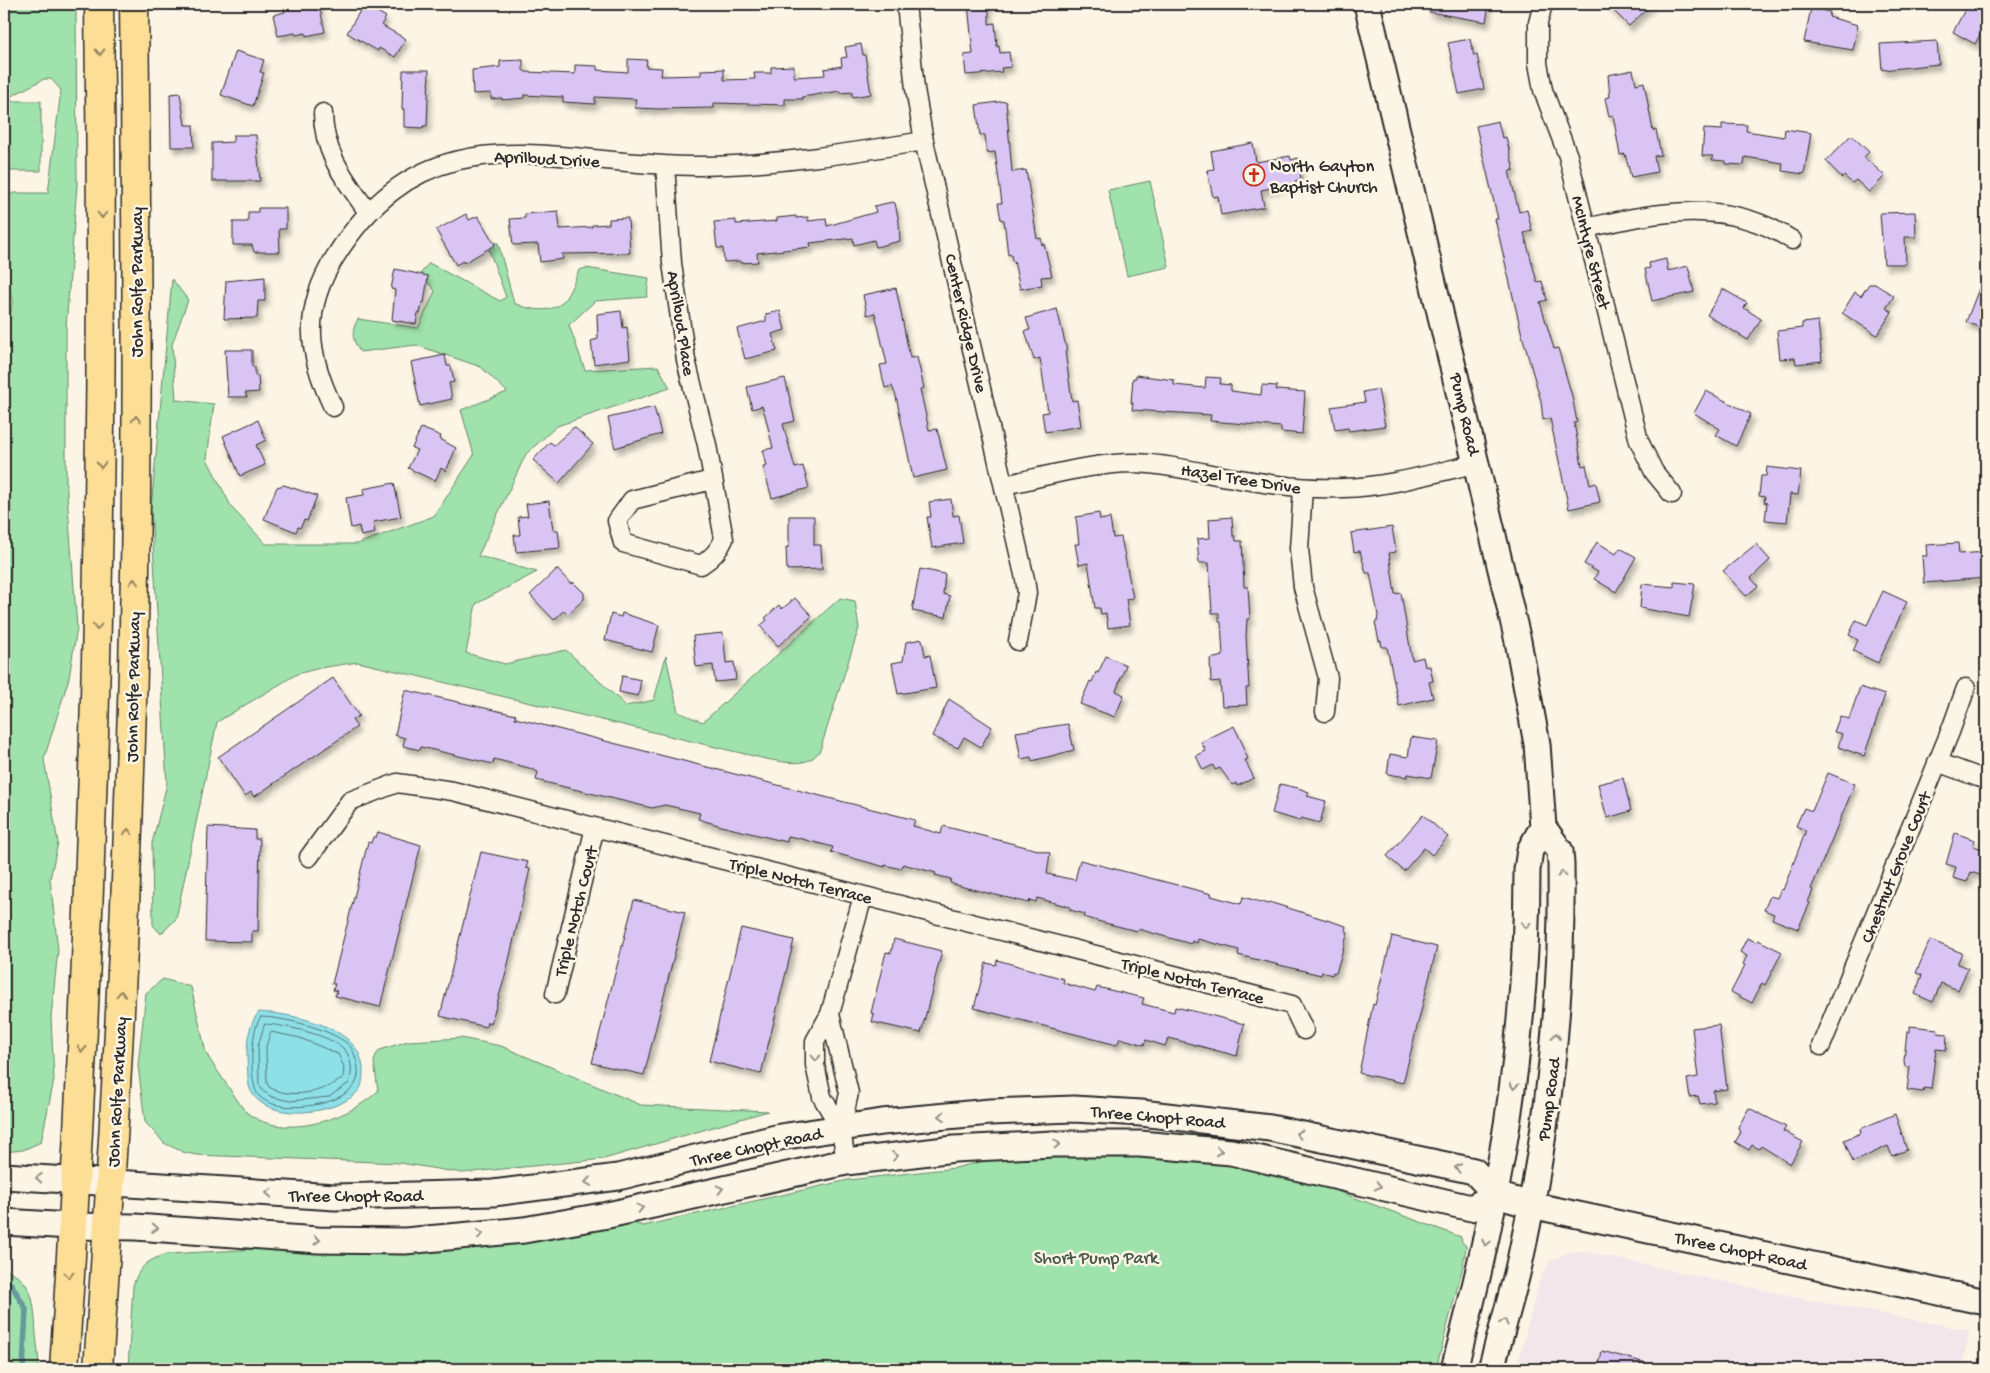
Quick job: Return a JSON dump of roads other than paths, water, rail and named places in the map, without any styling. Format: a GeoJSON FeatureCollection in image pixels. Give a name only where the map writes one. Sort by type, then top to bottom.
{"type":"FeatureCollection","features":[{"type":"Feature","properties":{"kind":"main road","name":"John Rolfe Parkway"},"geometry":{"type":"LineString","coordinates":[[64,1369],[86,948],[98,622],[101,388],[99,4]]}},
{"type":"Feature","properties":{"kind":"main road","name":"John Rolfe Parkway"},"geometry":{"type":"LineString","coordinates":[[98,1369],[118,1067],[131,737],[136,461],[134,4]]}},
{"type":"Feature","properties":{"kind":"main road","name":"Pump Road"},"geometry":{"type":"LineString","coordinates":[[1367,4],[1478,463],[1530,700],[1538,744],[1543,828],[1560,851],[1562,916],[1559,1004],[1550,1092],[1521,1258],[1491,1369]]}},
{"type":"Feature","properties":{"kind":"main road","name":"Pump Road"},"geometry":{"type":"LineString","coordinates":[[1454,1369],[1474,1296],[1506,1140],[1518,1042],[1527,914],[1527,870],[1530,850],[1543,828]]}},
{"type":"Feature","properties":{"kind":"main road","name":"Three Chopt Road"},"geometry":{"type":"LineString","coordinates":[[4,1176],[335,1197],[492,1192],[618,1177],[780,1137],[924,1117],[1074,1109],[1211,1119],[1270,1128],[1474,1171],[1496,1195],[1531,1205],[1986,1302]]}},
{"type":"Feature","properties":{"kind":"main road","name":"Three Chopt Road"},"geometry":{"type":"LineString","coordinates":[[4,1222],[107,1226],[318,1240],[405,1241],[524,1230],[608,1215],[846,1162],[954,1149],[1053,1144],[1140,1144],[1232,1152],[1471,1208],[1496,1195]]}},
{"type":"Feature","properties":{"kind":"street","name":"Center Ridge Drive"},"geometry":{"type":"LineString","coordinates":[[906,4],[915,90],[924,140],[1027,592],[1018,641]]}},
{"type":"Feature","properties":{"kind":"street","name":"McIntyre Street"},"geometry":{"type":"LineString","coordinates":[[1542,4],[1538,33],[1538,63],[1543,90],[1568,156],[1639,441],[1654,472],[1672,494]]}},
{"type":"Feature","properties":{"kind":"street"},"geometry":{"type":"LineString","coordinates":[[323,113],[323,127],[335,165],[368,212]]}},
{"type":"Feature","properties":{"kind":"street","name":"Aprilbud Drive"},"geometry":{"type":"LineString","coordinates":[[333,407],[322,383],[313,353],[311,340],[316,304],[329,267],[347,238],[381,199],[409,180],[446,164],[480,156],[537,154],[665,165],[700,166],[794,160],[924,140]]}},
{"type":"Feature","properties":{"kind":"street","name":"Aprilbud Place"},"geometry":{"type":"LineString","coordinates":[[665,165],[672,263],[684,350],[707,445],[724,539],[720,549],[700,565],[623,543],[617,521],[632,500],[712,480]]}},
{"type":"Feature","properties":{"kind":"street"},"geometry":{"type":"LineString","coordinates":[[1586,228],[1644,215],[1700,210],[1756,221],[1792,240]]}},
{"type":"Feature","properties":{"kind":"street","name":"Hazel Tree Drive"},"geometry":{"type":"LineString","coordinates":[[1004,485],[1102,466],[1135,463],[1164,465],[1303,488],[1345,488],[1381,484],[1478,463]]}},
{"type":"Feature","properties":{"kind":"street"},"geometry":{"type":"LineString","coordinates":[[1303,488],[1299,549],[1303,588],[1328,678],[1325,712]]}},
{"type":"Feature","properties":{"kind":"street","name":"Chestnut Grove Court"},"geometry":{"type":"LineString","coordinates":[[1821,1046],[1966,688]]}},
{"type":"Feature","properties":{"kind":"street"},"geometry":{"type":"LineString","coordinates":[[1937,762],[1986,780]]}},
{"type":"Feature","properties":{"kind":"street","name":"Triple Notch Terrace"},"geometry":{"type":"LineString","coordinates":[[309,857],[350,802],[397,783],[453,792],[1292,1005],[1304,1030]]}},
{"type":"Feature","properties":{"kind":"street","name":"Triple Notch Court"},"geometry":{"type":"LineString","coordinates":[[554,994],[595,827]]}},
{"type":"Feature","properties":{"kind":"street"},"geometry":{"type":"LineString","coordinates":[[841,1129],[822,1097],[816,1065],[815,1041],[830,1014],[863,896]]}},
{"type":"Feature","properties":{"kind":"street"},"geometry":{"type":"LineString","coordinates":[[830,1014],[849,1093],[841,1129],[846,1162]]}},
{"type":"Feature","properties":{"kind":"water"},"geometry":{"type":"Polygon","coordinates":[[[259,1012],[306,1020],[338,1032],[350,1042],[359,1054],[363,1068],[362,1083],[359,1090],[349,1099],[315,1111],[296,1112],[278,1110],[263,1104],[252,1093],[248,1078],[247,1061],[249,1035],[254,1019],[259,1012]]]}},
{"type":"Feature","properties":{"kind":"waterway"},"geometry":{"type":"LineString","coordinates":[[4,1281],[11,1284],[26,1309],[23,1369]]}},
{"type":"Feature","properties":{"kind":"place","name":"North Gayton Baptist Church"},"geometry":{"type":"Point","coordinates":[1254,175]}},
{"type":"Feature","properties":{"kind":"park label","name":"Short Pump Park"},"geometry":{"type":"Point","coordinates":[1096,1257]}}]}
